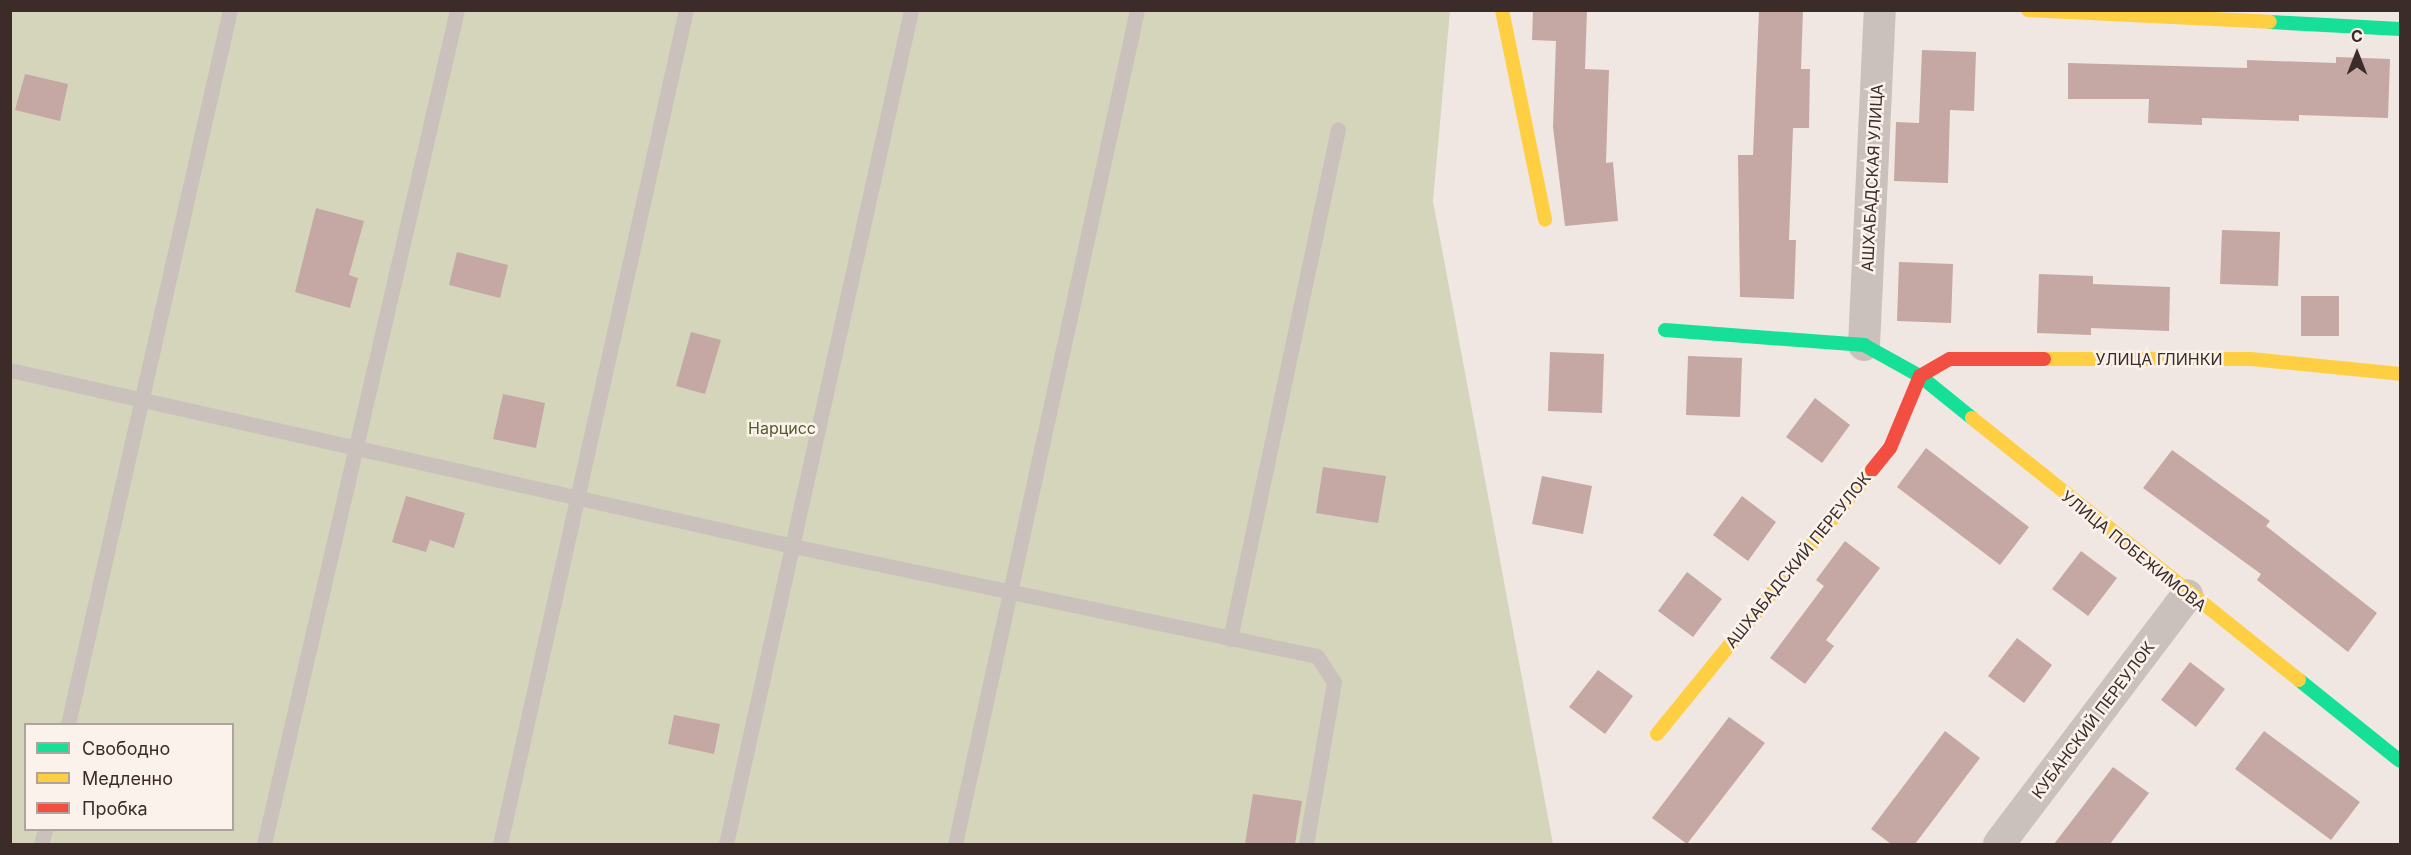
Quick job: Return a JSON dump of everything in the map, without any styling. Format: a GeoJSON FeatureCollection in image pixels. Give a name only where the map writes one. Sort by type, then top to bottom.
{"type":"FeatureCollection","features":[{"type":"Feature","properties":{"kind":"street"},"geometry":{"type":"LineString","coordinates":[[1502,10],[1545,220]]}},
{"type":"Feature","properties":{"kind":"street","name":"АШХАБАДСКАЯ УЛИЦА"},"geometry":{"type":"LineString","coordinates":[[1864,345],[1880,10]]}},
{"type":"Feature","properties":{"kind":"street"},"geometry":{"type":"LineString","coordinates":[[2028,10],[2231,17],[2400,29]]}},
{"type":"Feature","properties":{"kind":"street"},"geometry":{"type":"LineString","coordinates":[[1665,330],[1864,345]]}},
{"type":"Feature","properties":{"kind":"street","name":"УЛИЦА ПОБЕЖИМОВА"},"geometry":{"type":"LineString","coordinates":[[1864,345],[1920,376],[2187,595],[2400,761]]}},
{"type":"Feature","properties":{"kind":"street","name":"УЛИЦА ГЛИНКИ"},"geometry":{"type":"LineString","coordinates":[[1920,376],[1950,359],[2251,359],[2400,374]]}},
{"type":"Feature","properties":{"kind":"street","name":"АШХАБАДСКИЙ ПЕРЕУЛОК"},"geometry":{"type":"LineString","coordinates":[[1657,734],[1890,448],[1920,376]]}},
{"type":"Feature","properties":{"kind":"street","name":"КУБАНСКИЙ ПЕРЕУЛОК"},"geometry":{"type":"LineString","coordinates":[[1999,844],[2187,595]]}},
{"type":"Feature","properties":{"kind":"lane"},"geometry":{"type":"LineString","coordinates":[[68,723],[230,10]]}},
{"type":"Feature","properties":{"kind":"lane"},"geometry":{"type":"LineString","coordinates":[[264,844],[457,10]]}},
{"type":"Feature","properties":{"kind":"lane"},"geometry":{"type":"LineString","coordinates":[[500,844],[580,497],[686,10]]}},
{"type":"Feature","properties":{"kind":"lane"},"geometry":{"type":"LineString","coordinates":[[726,844],[911,10]]}},
{"type":"Feature","properties":{"kind":"lane"},"geometry":{"type":"LineString","coordinates":[[955,844],[1137,10]]}},
{"type":"Feature","properties":{"kind":"lane"},"geometry":{"type":"LineString","coordinates":[[1230,639],[1338,129]]}},
{"type":"Feature","properties":{"kind":"lane"},"geometry":{"type":"LineString","coordinates":[[10,370],[793,546],[1317,656],[1334,682],[1306,844]]}},
{"type":"Feature","properties":{"kind":"green space","name":"Нарцисс"},"geometry":{"type":"Polygon","coordinates":[[[10,11],[1450,11],[1433,201],[1553,844],[11,844],[10,11]]]}},
{"type":"Feature","properties":{"kind":"building"},"geometry":{"type":"Polygon","coordinates":[[[1533,10],[1587,10],[1585,69],[1609,70],[1606,163],[1613,162],[1618,221],[1565,226],[1553,127],[1556,41],[1532,40],[1533,10]]]}},
{"type":"Feature","properties":{"kind":"building"},"geometry":{"type":"Polygon","coordinates":[[[1759,10],[1803,10],[1801,69],[1810,69],[1809,128],[1793,128],[1789,240],[1796,240],[1794,299],[1740,297],[1738,155],[1753,155],[1759,10]]]}},
{"type":"Feature","properties":{"kind":"building"},"geometry":{"type":"Polygon","coordinates":[[[1922,50],[1976,52],[1974,111],[1950,110],[1948,183],[1894,181],[1896,122],[1919,123],[1922,50]]]}},
{"type":"Feature","properties":{"kind":"building"},"geometry":{"type":"Polygon","coordinates":[[[2336,57],[2390,59],[2388,118],[2299,115],[2299,121],[2202,118],[2202,125],[2148,123],[2149,99],[2068,99],[2068,63],[2247,68],[2247,60],[2336,63],[2336,57]]]}},
{"type":"Feature","properties":{"kind":"building"},"geometry":{"type":"Polygon","coordinates":[[[25,74],[68,84],[60,121],[15,110],[25,74]]]}},
{"type":"Feature","properties":{"kind":"building"},"geometry":{"type":"Polygon","coordinates":[[[316,208],[364,221],[349,275],[358,278],[350,308],[295,292],[316,208]]]}},
{"type":"Feature","properties":{"kind":"building"},"geometry":{"type":"Polygon","coordinates":[[[2222,230],[2280,232],[2278,286],[2220,284],[2222,230]]]}},
{"type":"Feature","properties":{"kind":"building"},"geometry":{"type":"Polygon","coordinates":[[[457,252],[508,265],[500,298],[449,285],[457,252]]]}},
{"type":"Feature","properties":{"kind":"building"},"geometry":{"type":"Polygon","coordinates":[[[1899,262],[1953,264],[1951,323],[1897,321],[1899,262]]]}},
{"type":"Feature","properties":{"kind":"building"},"geometry":{"type":"Polygon","coordinates":[[[2039,274],[2093,276],[2093,284],[2170,287],[2169,331],[2091,328],[2091,335],[2037,333],[2039,274]]]}},
{"type":"Feature","properties":{"kind":"building"},"geometry":{"type":"Polygon","coordinates":[[[2301,296],[2339,296],[2339,336],[2301,336],[2301,296]]]}},
{"type":"Feature","properties":{"kind":"building"},"geometry":{"type":"Polygon","coordinates":[[[691,332],[721,340],[705,394],[676,386],[691,332]]]}},
{"type":"Feature","properties":{"kind":"building"},"geometry":{"type":"Polygon","coordinates":[[[1550,352],[1604,354],[1602,413],[1548,411],[1550,352]]]}},
{"type":"Feature","properties":{"kind":"building"},"geometry":{"type":"Polygon","coordinates":[[[1688,356],[1742,358],[1740,417],[1686,415],[1688,356]]]}},
{"type":"Feature","properties":{"kind":"building"},"geometry":{"type":"Polygon","coordinates":[[[503,394],[545,403],[536,448],[493,439],[503,394]]]}},
{"type":"Feature","properties":{"kind":"building"},"geometry":{"type":"Polygon","coordinates":[[[1815,398],[1850,425],[1822,463],[1786,437],[1815,398]]]}},
{"type":"Feature","properties":{"kind":"building"},"geometry":{"type":"Polygon","coordinates":[[[1926,448],[2029,527],[2000,565],[1897,487],[1926,448]]]}},
{"type":"Feature","properties":{"kind":"building"},"geometry":{"type":"Polygon","coordinates":[[[2172,450],[2270,521],[2266,526],[2377,613],[2348,652],[2257,580],[2261,574],[2143,488],[2172,450]]]}},
{"type":"Feature","properties":{"kind":"building"},"geometry":{"type":"Polygon","coordinates":[[[1323,467],[1386,476],[1378,523],[1316,513],[1323,467]]]}},
{"type":"Feature","properties":{"kind":"building"},"geometry":{"type":"Polygon","coordinates":[[[1542,476],[1592,486],[1583,534],[1532,524],[1542,476]]]}},
{"type":"Feature","properties":{"kind":"building"},"geometry":{"type":"Polygon","coordinates":[[[406,496],[465,513],[454,548],[430,540],[426,552],[392,542],[406,496]]]}},
{"type":"Feature","properties":{"kind":"building"},"geometry":{"type":"Polygon","coordinates":[[[1742,496],[1776,522],[1748,561],[1713,535],[1742,496]]]}},
{"type":"Feature","properties":{"kind":"building"},"geometry":{"type":"Polygon","coordinates":[[[1845,541],[1880,568],[1826,640],[1834,646],[1805,684],[1770,658],[1824,586],[1816,580],[1845,541]]]}},
{"type":"Feature","properties":{"kind":"building"},"geometry":{"type":"Polygon","coordinates":[[[2081,551],[2117,578],[2088,616],[2052,589],[2081,551]]]}},
{"type":"Feature","properties":{"kind":"building"},"geometry":{"type":"Polygon","coordinates":[[[1687,572],[1722,599],[1693,637],[1658,611],[1687,572]]]}},
{"type":"Feature","properties":{"kind":"building"},"geometry":{"type":"Polygon","coordinates":[[[2017,638],[2052,665],[2024,703],[1988,676],[2017,638]]]}},
{"type":"Feature","properties":{"kind":"building"},"geometry":{"type":"Polygon","coordinates":[[[2190,662],[2225,689],[2196,727],[2161,700],[2190,662]]]}},
{"type":"Feature","properties":{"kind":"building"},"geometry":{"type":"Polygon","coordinates":[[[1598,670],[1633,696],[1605,734],[1569,707],[1598,670]]]}},
{"type":"Feature","properties":{"kind":"building"},"geometry":{"type":"Polygon","coordinates":[[[674,715],[720,724],[714,754],[668,744],[674,715]]]}},
{"type":"Feature","properties":{"kind":"building"},"geometry":{"type":"Polygon","coordinates":[[[1729,717],[1765,743],[1687,844],[1652,818],[1729,717]]]}},
{"type":"Feature","properties":{"kind":"building"},"geometry":{"type":"Polygon","coordinates":[[[1945,731],[1980,758],[1915,844],[1891,844],[1871,829],[1945,731]]]}},
{"type":"Feature","properties":{"kind":"building"},"geometry":{"type":"Polygon","coordinates":[[[2264,731],[2360,802],[2331,840],[2235,769],[2264,731]]]}},
{"type":"Feature","properties":{"kind":"building"},"geometry":{"type":"Polygon","coordinates":[[[2113,767],[2149,793],[2110,844],[2054,844],[2113,767]]]}},
{"type":"Feature","properties":{"kind":"building"},"geometry":{"type":"Polygon","coordinates":[[[1253,794],[1302,801],[1295,844],[1245,844],[1253,794]]]}},
{"type":"Feature","properties":{"kind":"traffic: fast"},"geometry":{"type":"LineString","coordinates":[[2270,22],[2400,29]]}},
{"type":"Feature","properties":{"kind":"traffic: fast"},"geometry":{"type":"LineString","coordinates":[[1665,330],[1864,345],[1920,376],[1972,418]]}},
{"type":"Feature","properties":{"kind":"traffic: fast"},"geometry":{"type":"LineString","coordinates":[[2299,680],[2400,761]]}},
{"type":"Feature","properties":{"kind":"traffic: slow"},"geometry":{"type":"LineString","coordinates":[[1502,10],[1545,220]]}},
{"type":"Feature","properties":{"kind":"traffic: slow"},"geometry":{"type":"LineString","coordinates":[[2028,10],[2270,22]]}},
{"type":"Feature","properties":{"kind":"traffic: slow"},"geometry":{"type":"LineString","coordinates":[[2044,359],[2251,359],[2400,374]]}},
{"type":"Feature","properties":{"kind":"traffic: slow"},"geometry":{"type":"LineString","coordinates":[[1972,418],[2299,680]]}},
{"type":"Feature","properties":{"kind":"traffic: slow"},"geometry":{"type":"LineString","coordinates":[[1657,734],[1872,470]]}},
{"type":"Feature","properties":{"kind":"traffic: jam"},"geometry":{"type":"LineString","coordinates":[[1872,470],[1890,448],[1920,376],[1950,359],[2044,359]]}}]}
